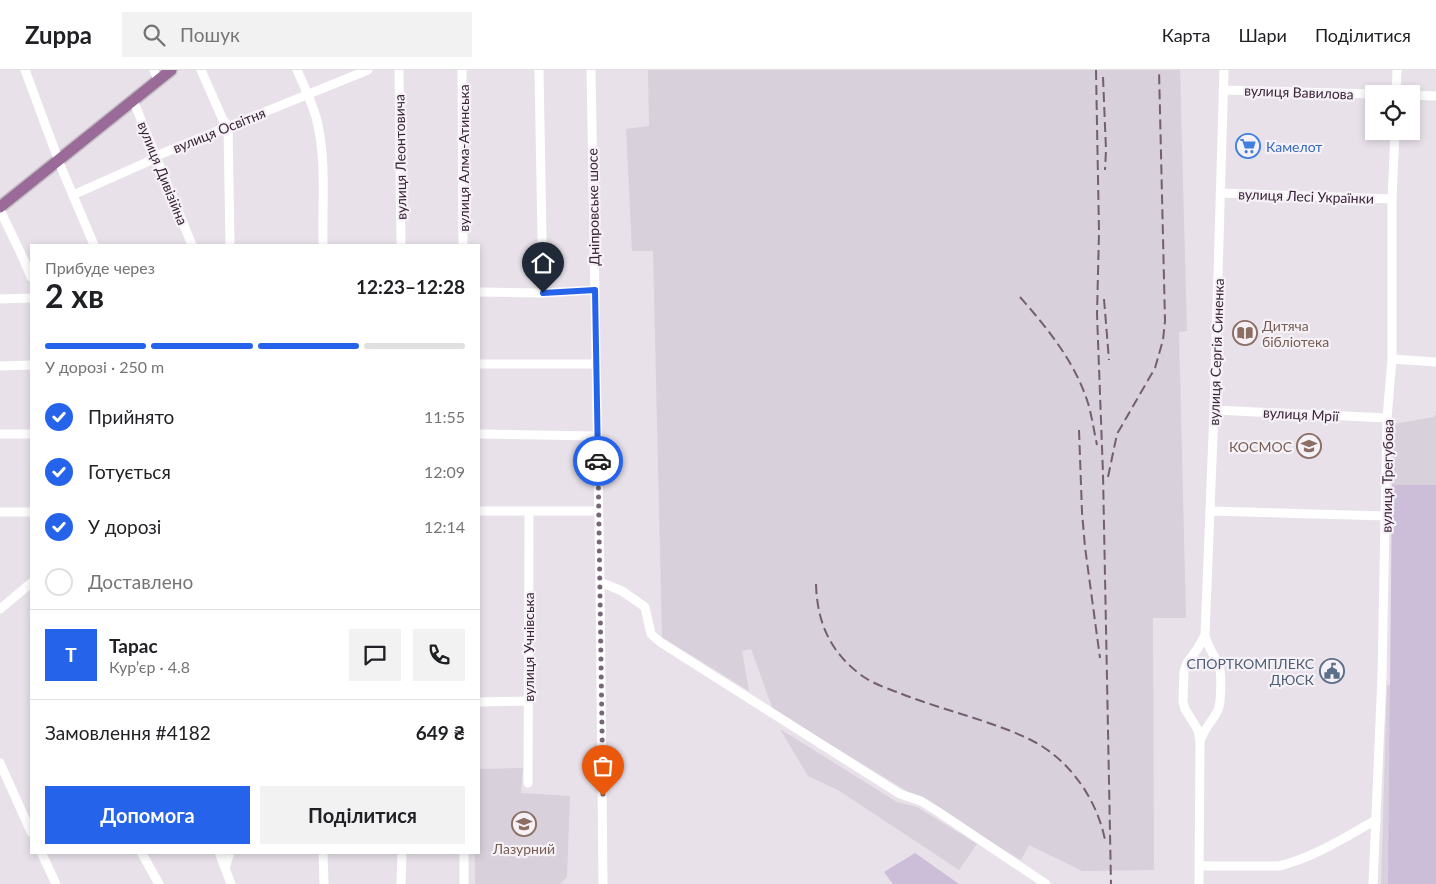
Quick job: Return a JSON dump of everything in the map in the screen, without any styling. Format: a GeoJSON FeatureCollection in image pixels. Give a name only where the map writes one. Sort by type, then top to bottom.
{"type":"FeatureCollection","features":[{"type":"Feature","properties":{"kind":"main road"},"geometry":{"type":"LineString","coordinates":[[0,209],[133,100],[156,75],[171,70]]}},
{"type":"Feature","properties":{"kind":"street"},"geometry":{"type":"LineString","coordinates":[[25,70],[94,244]]}},
{"type":"Feature","properties":{"kind":"street"},"geometry":{"type":"LineString","coordinates":[[201,70],[223,120],[228,126],[230,244]]}},
{"type":"Feature","properties":{"kind":"street"},"geometry":{"type":"LineString","coordinates":[[297,70],[316,118],[321,141],[323,244]]}},
{"type":"Feature","properties":{"kind":"street","name":"вулиця Освітня"},"geometry":{"type":"LineString","coordinates":[[73,195],[156,156],[368,70]]}},
{"type":"Feature","properties":{"kind":"street","name":"вулиця Леонтовича"},"geometry":{"type":"LineString","coordinates":[[399,70],[401,244]]}},
{"type":"Feature","properties":{"kind":"street","name":"вулиця Алма-Атинська"},"geometry":{"type":"LineString","coordinates":[[462,70],[463,244]]}},
{"type":"Feature","properties":{"kind":"street"},"geometry":{"type":"LineString","coordinates":[[540,70],[543,293]]}},
{"type":"Feature","properties":{"kind":"street","name":"Дніпровське шосе"},"geometry":{"type":"LineString","coordinates":[[591,70],[603,884]]}},
{"type":"Feature","properties":{"kind":"street","name":"вулиця Сергія Синенка"},"geometry":{"type":"LineString","coordinates":[[1200,741],[1204,730],[1218,710],[1220,698],[1220,667],[1211,653],[1205,635],[1224,70]]}},
{"type":"Feature","properties":{"kind":"street"},"geometry":{"type":"LineString","coordinates":[[1396,85],[1397,70]]}},
{"type":"Feature","properties":{"kind":"street","name":"вулиця Вавилова"},"geometry":{"type":"LineString","coordinates":[[1223,90],[1365,94]]}},
{"type":"Feature","properties":{"kind":"street"},"geometry":{"type":"LineString","coordinates":[[1420,95],[1436,96]]}},
{"type":"Feature","properties":{"kind":"street","name":"вулиця Дивізійна"},"geometry":{"type":"LineString","coordinates":[[133,100],[192,244]]}},
{"type":"Feature","properties":{"kind":"street","name":"вулиця Трегубова"},"geometry":{"type":"LineString","coordinates":[[1373,884],[1388,418],[1392,359],[1392,199],[1395,140]]}},
{"type":"Feature","properties":{"kind":"street","name":"вулиця Лесі Українки"},"geometry":{"type":"LineString","coordinates":[[1220,193],[1392,199]]}},
{"type":"Feature","properties":{"kind":"street"},"geometry":{"type":"LineString","coordinates":[[0,209],[30,275]]}},
{"type":"Feature","properties":{"kind":"street"},"geometry":{"type":"LineString","coordinates":[[480,292],[543,293],[595,290]]}},
{"type":"Feature","properties":{"kind":"street"},"geometry":{"type":"LineString","coordinates":[[0,299],[30,298]]}},
{"type":"Feature","properties":{"kind":"street"},"geometry":{"type":"LineString","coordinates":[[1392,359],[1436,362]]}},
{"type":"Feature","properties":{"kind":"street"},"geometry":{"type":"LineString","coordinates":[[480,364],[596,364]]}},
{"type":"Feature","properties":{"kind":"street"},"geometry":{"type":"LineString","coordinates":[[0,366],[30,365]]}},
{"type":"Feature","properties":{"kind":"street","name":"вулиця Мрії"},"geometry":{"type":"LineString","coordinates":[[1214,410],[1388,418]]}},
{"type":"Feature","properties":{"kind":"street"},"geometry":{"type":"LineString","coordinates":[[0,434],[30,434]]}},
{"type":"Feature","properties":{"kind":"street"},"geometry":{"type":"LineString","coordinates":[[480,434],[597,436]]}},
{"type":"Feature","properties":{"kind":"street"},"geometry":{"type":"LineString","coordinates":[[480,511],[598,511]]}},
{"type":"Feature","properties":{"kind":"street","name":"вулиця Учнівська"},"geometry":{"type":"LineString","coordinates":[[528,511],[528,783]]}},
{"type":"Feature","properties":{"kind":"street"},"geometry":{"type":"LineString","coordinates":[[1210,511],[1386,516]]}},
{"type":"Feature","properties":{"kind":"street"},"geometry":{"type":"LineString","coordinates":[[0,512],[30,512]]}},
{"type":"Feature","properties":{"kind":"street"},"geometry":{"type":"LineString","coordinates":[[600,582],[622,591],[645,607],[651,634],[660,642],[900,794],[928,805],[1046,884]]}},
{"type":"Feature","properties":{"kind":"street"},"geometry":{"type":"LineString","coordinates":[[0,609],[30,584]]}},
{"type":"Feature","properties":{"kind":"street","name":"вулиця Сергія Синенка"},"geometry":{"type":"LineString","coordinates":[[1199,884],[1200,741],[1198,730],[1185,709],[1183,702],[1186,663],[1198,648],[1205,635]]}},
{"type":"Feature","properties":{"kind":"street"},"geometry":{"type":"LineString","coordinates":[[480,702],[528,701]]}},
{"type":"Feature","properties":{"kind":"street"},"geometry":{"type":"LineString","coordinates":[[0,764],[30,830]]}},
{"type":"Feature","properties":{"kind":"street"},"geometry":{"type":"LineString","coordinates":[[1200,866],[1278,866],[1289,864],[1331,845],[1376,820]]}},
{"type":"Feature","properties":{"kind":"street"},"geometry":{"type":"LineString","coordinates":[[42,854],[56,884]]}},
{"type":"Feature","properties":{"kind":"street"},"geometry":{"type":"LineString","coordinates":[[142,854],[159,884]]}},
{"type":"Feature","properties":{"kind":"street"},"geometry":{"type":"LineString","coordinates":[[221,854],[231,884]]}},
{"type":"Feature","properties":{"kind":"street"},"geometry":{"type":"LineString","coordinates":[[226,868],[230,854]]}},
{"type":"Feature","properties":{"kind":"street"},"geometry":{"type":"LineString","coordinates":[[323,854],[324,884]]}},
{"type":"Feature","properties":{"kind":"street"},"geometry":{"type":"LineString","coordinates":[[401,884],[402,854]]}},
{"type":"Feature","properties":{"kind":"street"},"geometry":{"type":"LineString","coordinates":[[464,854],[464,884]]}},
{"type":"Feature","properties":{"kind":"shaded area"},"geometry":{"type":"Polygon","coordinates":[[[648,70],[1180,70],[1187,331],[1179,332],[1186,618],[1153,618],[1154,870],[1082,871],[1029,845],[1021,860],[773,710],[751,649],[742,651],[749,691],[662,637],[653,251],[632,251],[626,129],[649,126],[648,70]]]}},
{"type":"Feature","properties":{"kind":"shaded area"},"geometry":{"type":"Polygon","coordinates":[[[1436,414],[1436,485],[1392,485],[1394,424],[1434,417],[1436,414]]]}},
{"type":"Feature","properties":{"kind":"shaded area"},"geometry":{"type":"Polygon","coordinates":[[[1392,485],[1436,485],[1436,884],[1388,884],[1392,485]]]}},
{"type":"Feature","properties":{"kind":"shaded area"},"geometry":{"type":"Polygon","coordinates":[[[1387,685],[1395,685],[1389,884],[1381,884],[1387,685]]]}},
{"type":"Feature","properties":{"kind":"shaded area"},"geometry":{"type":"Polygon","coordinates":[[[780,729],[897,802],[917,807],[977,844],[959,870],[838,790],[808,776],[780,729]]]}},
{"type":"Feature","properties":{"kind":"shaded area","name":"Лазурний"},"geometry":{"type":"Polygon","coordinates":[[[523,768],[521,793],[570,796],[567,877],[560,884],[475,884],[475,854],[480,854],[480,769],[523,768]]]}},
{"type":"Feature","properties":{"kind":"shaded area"},"geometry":{"type":"Polygon","coordinates":[[[915,853],[959,884],[893,884],[884,872],[915,853]]]}},
{"type":"Feature","properties":{"kind":"railway"},"geometry":{"type":"LineString","coordinates":[[1096,70],[1099,232],[1097,314],[1103,474],[1111,884]]}},
{"type":"Feature","properties":{"kind":"railway"},"geometry":{"type":"LineString","coordinates":[[1108,477],[1117,434],[1155,368],[1163,340],[1165,321],[1159,70]]}},
{"type":"Feature","properties":{"kind":"railway"},"geometry":{"type":"LineString","coordinates":[[1103,77],[1105,170]]}},
{"type":"Feature","properties":{"kind":"railway"},"geometry":{"type":"LineString","coordinates":[[1020,297],[1060,347],[1076,374],[1088,403],[1097,445]]}},
{"type":"Feature","properties":{"kind":"railway"},"geometry":{"type":"LineString","coordinates":[[1104,299],[1109,360]]}},
{"type":"Feature","properties":{"kind":"railway"},"geometry":{"type":"LineString","coordinates":[[1079,430],[1085,547],[1100,658]]}},
{"type":"Feature","properties":{"kind":"railway"},"geometry":{"type":"LineString","coordinates":[[816,584],[819,611],[827,635],[833,646],[850,666],[881,686],[1000,727],[1045,748],[1069,769],[1088,795],[1101,825],[1105,840]]}},
{"type":"Feature","properties":{"kind":"way so far"},"geometry":{"type":"LineString","coordinates":[[598,461],[603,796]]}},
{"type":"Feature","properties":{"kind":"place","name":"Камелот"},"geometry":{"type":"Point","coordinates":[1248,146]}},
{"type":"Feature","properties":{"kind":"place","name":"Дитяча бібліотека"},"geometry":{"type":"Point","coordinates":[1245,333]}},
{"type":"Feature","properties":{"kind":"place","name":"КОСМОС"},"geometry":{"type":"Point","coordinates":[1309,446]}},
{"type":"Feature","properties":{"kind":"place","name":"СПОРТКОМПЛЕКС ДЮСК"},"geometry":{"type":"Point","coordinates":[1332,671]}},
{"type":"Feature","properties":{"kind":"place","name":"Лазурний"},"geometry":{"type":"Point","coordinates":[524,824]}},
{"type":"Feature","properties":{"kind":"route"},"geometry":{"type":"LineString","coordinates":[[543,293],[595,290],[598,461]]}}]}
